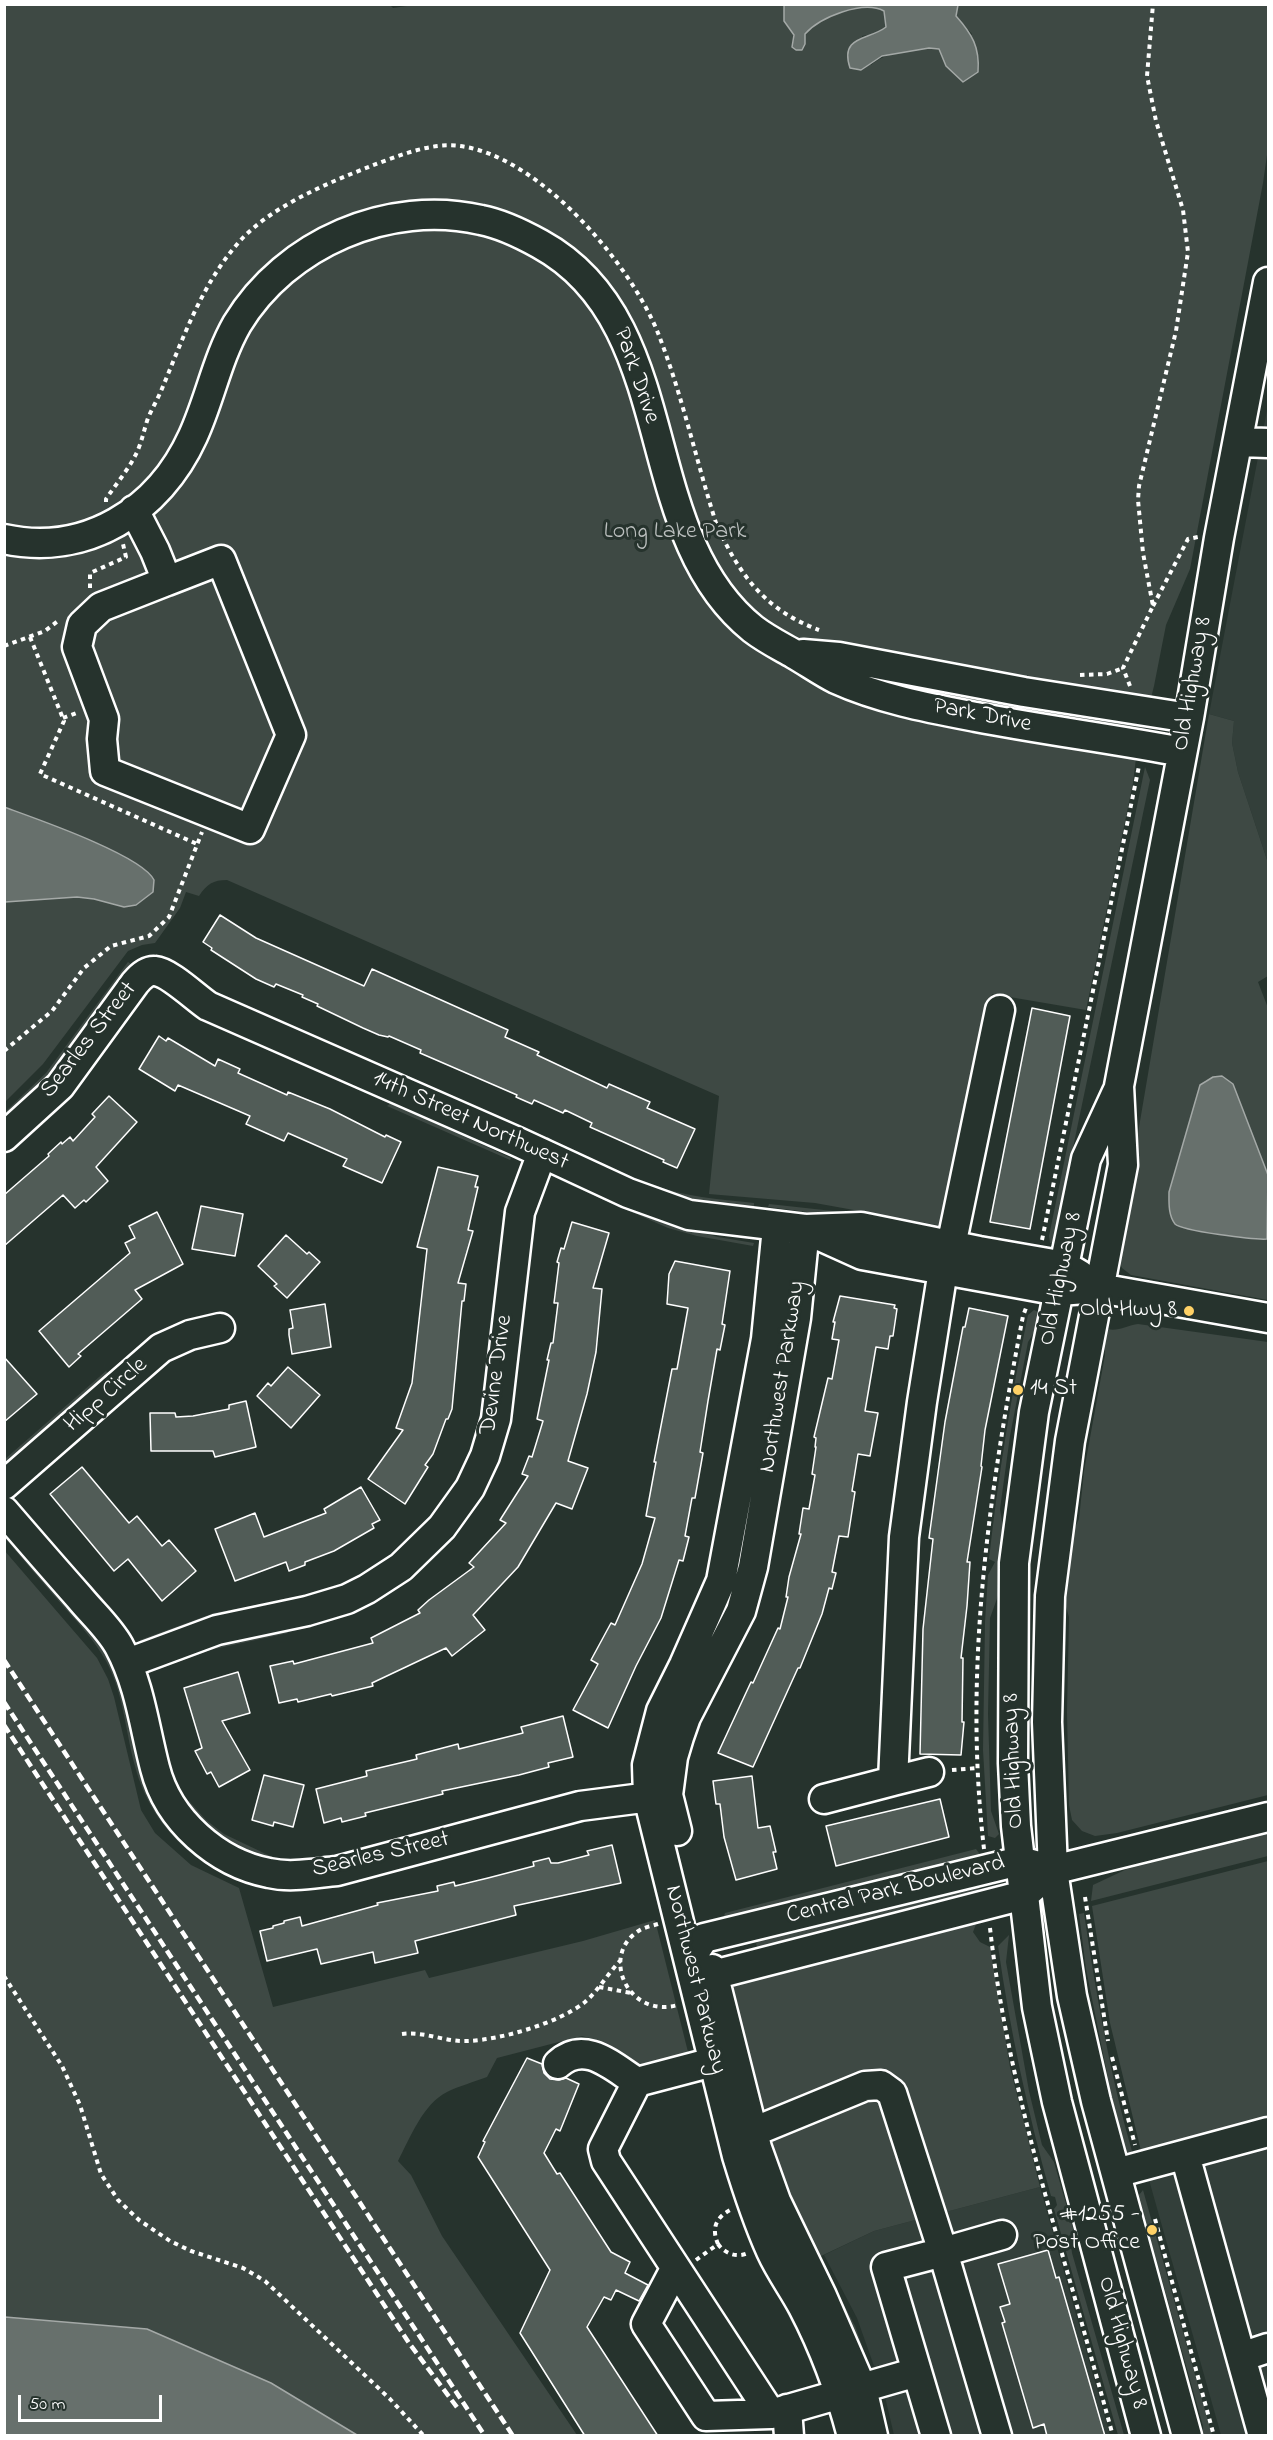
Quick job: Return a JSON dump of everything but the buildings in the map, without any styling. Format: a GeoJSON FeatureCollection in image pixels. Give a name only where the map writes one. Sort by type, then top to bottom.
{"type":"FeatureCollection","features":[{"type":"Feature","properties":{"kind":"street","name":"Park Drive"},"geometry":{"type":"LineString","coordinates":[[4,539],[36,544],[64,542],[105,529],[134,510],[169,476],[184,454],[200,418],[220,358],[251,303],[282,271],[323,243],[345,232],[393,218],[439,214],[482,220],[520,233],[551,250],[582,276],[612,312],[628,348],[684,528],[701,567],[711,585],[735,613],[769,641],[837,679],[896,700],[1019,725],[1182,752]]}},
{"type":"Feature","properties":{"kind":"street","name":"Old Highway 8"},"geometry":{"type":"LineString","coordinates":[[1187,2436],[1116,2173],[1072,1996],[1053,1870],[1047,1722],[1050,1596],[1070,1441],[1123,1164],[1119,1086],[1189,718],[1219,538],[1269,282]]}},
{"type":"Feature","properties":{"kind":"street"},"geometry":{"type":"LineString","coordinates":[[1239,442],[1269,443]]}},
{"type":"Feature","properties":{"kind":"street"},"geometry":{"type":"LineString","coordinates":[[134,510],[156,551],[167,581]]}},
{"type":"Feature","properties":{"kind":"street"},"geometry":{"type":"LineString","coordinates":[[221,560],[291,735],[250,829],[105,771],[102,739],[104,719],[77,647],[82,625],[101,607],[167,581],[221,560]]}},
{"type":"Feature","properties":{"kind":"street","name":"Park Drive"},"geometry":{"type":"LineString","coordinates":[[792,653],[839,657],[1024,692],[1189,718]]}},
{"type":"Feature","properties":{"kind":"street"},"geometry":{"type":"LineString","coordinates":[[915,704],[921,673]]}},
{"type":"Feature","properties":{"kind":"street"},"geometry":{"type":"LineString","coordinates":[[1019,725],[1024,692]]}},
{"type":"Feature","properties":{"kind":"street","name":"Searles Street"},"geometry":{"type":"LineString","coordinates":[[4,1137],[60,1086],[135,983],[150,971]]}},
{"type":"Feature","properties":{"kind":"street","name":"14th Street Northwest"},"geometry":{"type":"LineString","coordinates":[[150,971],[166,976],[208,1006],[628,1193],[689,1215],[805,1230],[861,1227],[947,1258],[1062,1278],[1099,1288],[1240,1315],[1269,1318]]}},
{"type":"Feature","properties":{"kind":"street"},"geometry":{"type":"LineString","coordinates":[[893,1781],[904,1537],[922,1402],[947,1258],[1000,1010]]}},
{"type":"Feature","properties":{"kind":"street","name":"Old Highway 8"},"geometry":{"type":"LineString","coordinates":[[1119,1086],[1086,1159],[1034,1412],[1014,1563],[1013,1763],[1020,1861],[1037,2007],[1057,2102],[1146,2436]]}},
{"type":"Feature","properties":{"kind":"street","name":"Devine Drive"},"geometry":{"type":"LineString","coordinates":[[128,1663],[217,1630],[307,1611],[347,1599],[401,1567],[442,1527],[470,1488],[485,1456],[496,1419],[520,1212],[542,1153]]}},
{"type":"Feature","properties":{"kind":"street","name":"Northwest Parkway"},"geometry":{"type":"LineString","coordinates":[[747,1521],[777,1227]]}},
{"type":"Feature","properties":{"kind":"street","name":"Northwest Parkway"},"geometry":{"type":"LineString","coordinates":[[724,2059],[699,1999],[697,1949],[658,1796],[646,1765],[661,1711],[684,1665],[747,1521],[796,1318],[805,1230]]}},
{"type":"Feature","properties":{"kind":"street","name":"Hipp Circle"},"geometry":{"type":"LineString","coordinates":[[4,1485],[161,1348],[190,1335],[220,1329]]}},
{"type":"Feature","properties":{"kind":"street","name":"Searles Street"},"geometry":{"type":"LineString","coordinates":[[4,1511],[117,1643],[128,1663],[147,1728],[155,1769],[168,1801],[211,1849],[244,1864],[269,1873],[295,1875],[337,1871],[580,1806],[658,1796]]}},
{"type":"Feature","properties":{"kind":"street"},"geometry":{"type":"LineString","coordinates":[[824,1799],[929,1772]]}},
{"type":"Feature","properties":{"kind":"street","name":"Northwest Parkway"},"geometry":{"type":"LineString","coordinates":[[658,1796],[679,1918],[697,1949]]}},
{"type":"Feature","properties":{"kind":"street"},"geometry":{"type":"LineString","coordinates":[[1053,1870],[1269,1817]]}},
{"type":"Feature","properties":{"kind":"street","name":"Central Park Boulevard"},"geometry":{"type":"LineString","coordinates":[[697,1949],[1020,1861],[1053,1870]]}},
{"type":"Feature","properties":{"kind":"street","name":"Central Park Boulevard"},"geometry":{"type":"LineString","coordinates":[[713,1975],[1024,1895],[1053,1870]]}},
{"type":"Feature","properties":{"kind":"street"},"geometry":{"type":"LineString","coordinates":[[697,1949],[713,1975]]}},
{"type":"Feature","properties":{"kind":"street","name":"Northwest Parkway"},"geometry":{"type":"LineString","coordinates":[[713,1975],[724,2059],[743,2135],[753,2211],[772,2254],[823,2347],[851,2391],[873,2436]]}},
{"type":"Feature","properties":{"kind":"street"},"geometry":{"type":"LineString","coordinates":[[558,2064],[564,2058],[576,2053],[592,2054],[637,2082],[724,2059]]}},
{"type":"Feature","properties":{"kind":"street"},"geometry":{"type":"LineString","coordinates":[[637,2082],[603,2149],[603,2155],[677,2270],[782,2419]]}},
{"type":"Feature","properties":{"kind":"street"},"geometry":{"type":"LineString","coordinates":[[743,2135],[865,2086],[881,2085],[892,2093],[943,2252],[997,2436]]}},
{"type":"Feature","properties":{"kind":"street"},"geometry":{"type":"LineString","coordinates":[[1116,2173],[1269,2132]]}},
{"type":"Feature","properties":{"kind":"street"},"geometry":{"type":"LineString","coordinates":[[1185,2155],[1263,2436]]}},
{"type":"Feature","properties":{"kind":"street"},"geometry":{"type":"LineString","coordinates":[[936,2436],[886,2267],[1002,2235]]}},
{"type":"Feature","properties":{"kind":"street"},"geometry":{"type":"LineString","coordinates":[[677,2270],[646,2324],[706,2416],[782,2419],[851,2391],[916,2372]]}},
{"type":"Feature","properties":{"kind":"street"},"geometry":{"type":"LineString","coordinates":[[1241,2356],[1269,2348]]}},
{"type":"Feature","properties":{"kind":"street","name":"Northwest Parkway"},"geometry":{"type":"LineString","coordinates":[[851,2391],[852,2436]]}},
{"type":"Feature","properties":{"kind":"path"},"geometry":{"type":"LineString","coordinates":[[1153,4],[1148,76],[1156,121],[1183,210],[1188,252],[1187,272],[1176,331],[1139,486],[1138,500],[1143,553],[1153,606]]}},
{"type":"Feature","properties":{"kind":"path"},"geometry":{"type":"LineString","coordinates":[[106,507],[106,499],[136,455],[148,418],[193,313],[209,283],[240,240],[264,220],[334,181],[417,151],[444,145],[461,146],[504,161],[539,182],[577,217],[626,273],[643,301],[658,333],[716,523],[726,546],[749,582],[770,604],[802,624],[821,631]]}},
{"type":"Feature","properties":{"kind":"path"},"geometry":{"type":"LineString","coordinates":[[1073,675],[1107,674],[1123,668],[1188,539],[1192,537],[1219,538]]}},
{"type":"Feature","properties":{"kind":"path"},"geometry":{"type":"LineString","coordinates":[[1040,1251],[1140,759]]}},
{"type":"Feature","properties":{"kind":"path"},"geometry":{"type":"LineString","coordinates":[[4,1051],[52,1011],[84,968],[111,946],[149,936],[169,917],[193,852],[211,813]]}},
{"type":"Feature","properties":{"kind":"path"},"geometry":{"type":"LineString","coordinates":[[402,2034],[412,2033],[466,2041],[499,2036],[557,2019],[584,2002],[599,1987],[621,1960],[626,1945],[640,1930],[679,1918]]}},
{"type":"Feature","properties":{"kind":"path"},"geometry":{"type":"LineString","coordinates":[[990,1926],[1003,2011],[1022,2106],[1113,2436]]}},
{"type":"Feature","properties":{"kind":"path"},"geometry":{"type":"LineString","coordinates":[[621,1960],[623,1977],[631,1993]]}},
{"type":"Feature","properties":{"kind":"path"},"geometry":{"type":"LineString","coordinates":[[4,1976],[62,2066],[80,2105],[101,2174],[123,2205],[139,2220],[170,2241],[191,2251],[243,2268],[265,2281],[383,2392],[424,2436]]}},
{"type":"Feature","properties":{"kind":"path"},"geometry":{"type":"LineString","coordinates":[[599,1987],[631,1993],[656,2008],[665,2008],[699,1999]]}},
{"type":"Feature","properties":{"kind":"path"},"geometry":{"type":"LineString","coordinates":[[732,2209],[722,2214],[716,2222],[714,2229],[718,2244],[722,2249],[734,2255],[744,2255],[750,2252]]}},
{"type":"Feature","properties":{"kind":"path"},"geometry":{"type":"LineString","coordinates":[[677,2270],[718,2244]]}},
{"type":"Feature","properties":{"kind":"shaded area"},"geometry":{"type":"Polygon","coordinates":[[[784,4],[958,5],[956,16],[974,41],[978,55],[978,72],[963,82],[946,66],[939,49],[929,48],[882,56],[861,70],[850,68],[848,57],[852,44],[886,27],[884,11],[875,8],[854,9],[831,16],[805,34],[805,44],[802,50],[796,50],[792,47],[794,35],[784,21],[784,4]]]}},
{"type":"Feature","properties":{"kind":"shaded area"},"geometry":{"type":"Polygon","coordinates":[[[1268,405],[1268,863],[1238,772],[1232,743],[1234,721],[1209,714],[1268,405]]]}},
{"type":"Feature","properties":{"kind":"shaded area"},"geometry":{"type":"Polygon","coordinates":[[[4,807],[86,838],[130,860],[145,870],[154,880],[153,892],[136,905],[124,907],[77,897],[5,902],[4,807]]]}},
{"type":"Feature","properties":{"kind":"shaded area"},"geometry":{"type":"Polygon","coordinates":[[[1222,1076],[1233,1084],[1268,1175],[1267,1239],[1234,1237],[1180,1227],[1171,1217],[1169,1192],[1200,1085],[1213,1077],[1222,1076]]]}},
{"type":"Feature","properties":{"kind":"shaded area"},"geometry":{"type":"Polygon","coordinates":[[[1268,2121],[1268,2435],[1221,2435],[1142,2155],[1268,2121]]]}},
{"type":"Feature","properties":{"kind":"shaded area"},"geometry":{"type":"Polygon","coordinates":[[[1040,2187],[1110,2435],[894,2435],[879,2371],[874,2366],[857,2318],[824,2255],[874,2231],[1040,2187]]]}},
{"type":"Feature","properties":{"kind":"shaded area"},"geometry":{"type":"Polygon","coordinates":[[[5,2317],[147,2329],[271,2383],[357,2435],[5,2435],[5,2317]]]}},
{"type":"Feature","properties":{"kind":"green space","name":"Long Lake Park"},"geometry":{"type":"Polygon","coordinates":[[[389,4],[393,8],[420,4],[784,5],[794,35],[796,50],[802,50],[805,44],[805,34],[831,16],[854,9],[875,8],[884,11],[886,27],[878,33],[862,36],[871,65],[894,53],[912,49],[939,49],[946,66],[972,34],[956,16],[958,5],[1268,5],[1268,148],[1263,183],[1190,569],[1166,625],[1136,758],[1133,783],[1086,1010],[992,994],[948,1227],[815,1203],[709,1194],[719,1096],[227,880],[211,883],[199,896],[186,892],[180,908],[155,943],[128,951],[43,1064],[5,1102],[5,5],[389,4]]]}},
{"type":"Feature","properties":{"kind":"green space"},"geometry":{"type":"Polygon","coordinates":[[[1209,714],[1234,721],[1232,743],[1238,772],[1268,863],[1268,976],[1258,982],[1268,1008],[1268,1175],[1233,1084],[1206,1080],[1200,1085],[1169,1192],[1169,1207],[1268,1238],[1268,1300],[1131,1275],[1122,1268],[1117,1257],[1209,714]]]}},
{"type":"Feature","properties":{"kind":"green space"},"geometry":{"type":"Polygon","coordinates":[[[1145,767],[1150,780],[1053,1243],[1050,1243],[1049,1236],[1145,767]]]}},
{"type":"Feature","properties":{"kind":"green space"},"geometry":{"type":"Polygon","coordinates":[[[128,962],[131,964],[51,1073],[5,1116],[5,1112],[46,1073],[128,962]]]}},
{"type":"Feature","properties":{"kind":"green space"},"geometry":{"type":"Polygon","coordinates":[[[147,991],[148,994],[70,1097],[68,1095],[147,991]]]}},
{"type":"Feature","properties":{"kind":"green space"},"geometry":{"type":"Polygon","coordinates":[[[391,1103],[511,1158],[510,1160],[387,1106],[391,1103]]]}},
{"type":"Feature","properties":{"kind":"green space"},"geometry":{"type":"Polygon","coordinates":[[[557,1179],[658,1221],[718,1237],[754,1243],[753,1246],[697,1236],[668,1228],[557,1179]]]}},
{"type":"Feature","properties":{"kind":"green space"},"geometry":{"type":"Polygon","coordinates":[[[651,1184],[689,1195],[754,1203],[754,1206],[690,1200],[650,1188],[651,1184]]]}},
{"type":"Feature","properties":{"kind":"green space"},"geometry":{"type":"Polygon","coordinates":[[[769,1204],[842,1212],[924,1227],[768,1207],[769,1204]]]}},
{"type":"Feature","properties":{"kind":"green space"},"geometry":{"type":"Polygon","coordinates":[[[1034,1310],[1040,1313],[1037,1328],[1028,1342],[1010,1436],[1000,1509],[1004,1533],[999,1593],[990,1618],[988,1714],[991,1811],[999,1834],[995,1838],[988,1836],[983,1750],[988,1575],[995,1562],[989,1559],[1016,1376],[1028,1315],[1034,1310]]]}},
{"type":"Feature","properties":{"kind":"green space"},"geometry":{"type":"Polygon","coordinates":[[[1138,1324],[1268,1342],[1268,1795],[1117,1833],[1095,1836],[1082,1831],[1072,1820],[1069,1805],[1067,1712],[1069,1617],[1063,1597],[1069,1539],[1079,1519],[1084,1471],[1105,1355],[1104,1335],[1108,1329],[1115,1330],[1138,1324]]]}},
{"type":"Feature","properties":{"kind":"green space"},"geometry":{"type":"Polygon","coordinates":[[[106,1371],[108,1373],[5,1463],[5,1459],[106,1371]]]}},
{"type":"Feature","properties":{"kind":"green space"},"geometry":{"type":"Polygon","coordinates":[[[4,1533],[74,1612],[109,1658],[121,1684],[140,1771],[154,1803],[277,1886],[277,1890],[252,1885],[229,1876],[207,1864],[169,1832],[143,1790],[135,1766],[117,1686],[106,1661],[86,1633],[5,1538],[4,1533]]]}},
{"type":"Feature","properties":{"kind":"green space"},"geometry":{"type":"Polygon","coordinates":[[[4,1550],[97,1658],[114,1697],[141,1810],[155,1833],[191,1865],[239,1888],[273,2007],[425,1970],[429,1978],[583,1941],[655,1920],[688,2052],[687,2059],[643,2068],[602,2047],[600,2041],[582,2036],[497,2058],[487,2077],[438,2097],[418,2122],[398,2161],[411,2175],[442,2236],[577,2435],[357,2435],[271,2383],[147,2329],[5,2317],[4,1550]]]}},
{"type":"Feature","properties":{"kind":"green space"},"geometry":{"type":"Polygon","coordinates":[[[273,1602],[273,1604],[196,1622],[140,1642],[140,1640],[214,1613],[273,1602]]]}},
{"type":"Feature","properties":{"kind":"green space"},"geometry":{"type":"Polygon","coordinates":[[[287,1630],[288,1633],[210,1650],[156,1670],[155,1668],[205,1648],[287,1630]]]}},
{"type":"Feature","properties":{"kind":"green space"},"geometry":{"type":"Polygon","coordinates":[[[189,1801],[206,1820],[224,1834],[270,1856],[247,1851],[223,1838],[202,1821],[186,1802],[189,1801]]]}},
{"type":"Feature","properties":{"kind":"green space"},"geometry":{"type":"Polygon","coordinates":[[[1268,1833],[1268,1856],[1091,1901],[1093,1885],[1127,1869],[1268,1833]]]}},
{"type":"Feature","properties":{"kind":"green space"},"geometry":{"type":"Polygon","coordinates":[[[976,1849],[982,1857],[722,1921],[725,1913],[976,1849]]]}},
{"type":"Feature","properties":{"kind":"green space"},"geometry":{"type":"Polygon","coordinates":[[[1268,1861],[1268,2121],[1142,2155],[1110,2023],[1092,1906],[1268,1861]]]}},
{"type":"Feature","properties":{"kind":"green space"},"geometry":{"type":"Polygon","coordinates":[[[977,1881],[979,1889],[973,1894],[909,1910],[870,1928],[760,1952],[756,1944],[760,1936],[977,1881]]]}},
{"type":"Feature","properties":{"kind":"green space"},"geometry":{"type":"Polygon","coordinates":[[[1084,1913],[1104,2034],[1133,2155],[1121,2150],[1114,2130],[1115,2113],[1086,1969],[1079,1914],[1084,1913]]]}},
{"type":"Feature","properties":{"kind":"green space"},"geometry":{"type":"Polygon","coordinates":[[[978,1919],[973,1932],[980,1942],[990,1947],[1010,2067],[1040,2187],[874,2231],[819,2257],[855,2326],[870,2368],[868,2371],[767,2157],[772,2110],[760,2108],[727,1993],[731,1985],[759,1973],[766,1976],[957,1928],[961,1923],[978,1919]]]}},
{"type":"Feature","properties":{"kind":"green space"},"geometry":{"type":"Polygon","coordinates":[[[1009,1935],[1006,1962],[1029,2091],[1042,2145],[1054,2162],[1075,2235],[1071,2245],[1072,2253],[1124,2435],[1118,2435],[1054,2209],[1057,2205],[1055,2197],[1051,2196],[1027,2103],[998,1946],[1009,1935]]]}},
{"type":"Feature","properties":{"kind":"green space"},"geometry":{"type":"Polygon","coordinates":[[[705,2081],[821,2383],[817,2380],[800,2338],[755,2251],[739,2214],[703,2085],[705,2081]]]}},
{"type":"Feature","properties":{"kind":"green space"},"geometry":{"type":"Polygon","coordinates":[[[1143,2190],[1212,2435],[1202,2435],[1203,2426],[1151,2241],[1139,2225],[1135,2200],[1143,2190]]]}},
{"type":"Feature","properties":{"kind":"railway"},"geometry":{"type":"LineString","coordinates":[[4,1660],[513,2436]]}},
{"type":"Feature","properties":{"kind":"railway"},"geometry":{"type":"LineString","coordinates":[[4,1702],[485,2436]]}},
{"type":"Feature","properties":{"kind":"railway"},"geometry":{"type":"LineString","coordinates":[[4,1725],[409,2343],[459,2410]]}},
{"type":"Feature","properties":{"kind":"place","name":"Old Hwy 8"},"geometry":{"type":"Point","coordinates":[1189,1311]}},
{"type":"Feature","properties":{"kind":"place","name":"14 St"},"geometry":{"type":"Point","coordinates":[1018,1390]}},
{"type":"Feature","properties":{"kind":"place","name":"#1255 - Post Office"},"geometry":{"type":"Point","coordinates":[1152,2230]}}]}
